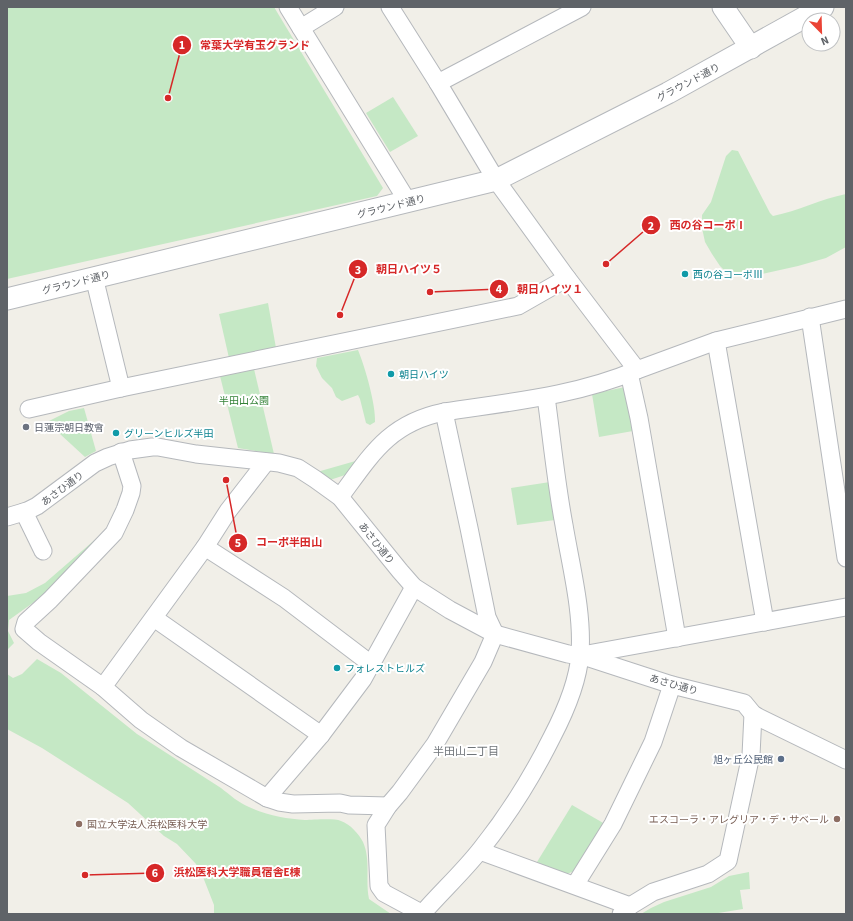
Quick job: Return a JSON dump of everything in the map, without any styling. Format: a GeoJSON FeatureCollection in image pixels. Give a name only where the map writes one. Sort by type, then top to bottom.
{"type":"FeatureCollection","features":[{"type":"Feature","properties":{"kind":"street"},"geometry":{"type":"LineString","coordinates":[[288,7],[408,202]]}},
{"type":"Feature","properties":{"kind":"street"},"geometry":{"type":"LineString","coordinates":[[301,28],[335,7]]}},
{"type":"Feature","properties":{"kind":"street"},"geometry":{"type":"LineString","coordinates":[[390,7],[438,83],[496,180],[633,372],[639,418],[677,638]]}},
{"type":"Feature","properties":{"kind":"street"},"geometry":{"type":"LineString","coordinates":[[438,83],[582,7]]}},
{"type":"Feature","properties":{"kind":"street"},"geometry":{"type":"LineString","coordinates":[[723,7],[751,48]]}},
{"type":"Feature","properties":{"kind":"street","name":"グラウンド通り"},"geometry":{"type":"LineString","coordinates":[[7,299],[496,180],[668,93],[823,7]]}},
{"type":"Feature","properties":{"kind":"street"},"geometry":{"type":"LineString","coordinates":[[94,277],[121,388]]}},
{"type":"Feature","properties":{"kind":"street"},"geometry":{"type":"LineString","coordinates":[[29,409],[121,388],[518,306],[567,278]]}},
{"type":"Feature","properties":{"kind":"street"},"geometry":{"type":"LineString","coordinates":[[340,497],[373,452],[392,434],[428,415],[546,397],[593,385],[633,372],[716,341],[846,309]]}},
{"type":"Feature","properties":{"kind":"street"},"geometry":{"type":"LineString","coordinates":[[810,317],[846,558]]}},
{"type":"Feature","properties":{"kind":"street"},"geometry":{"type":"LineString","coordinates":[[716,341],[765,622]]}},
{"type":"Feature","properties":{"kind":"street"},"geometry":{"type":"LineString","coordinates":[[444,412],[487,617],[495,634],[483,662],[435,744],[388,806],[376,825],[379,886],[384,892],[422,914],[480,851],[512,807],[543,756],[568,701],[577,672],[581,638],[577,603],[562,518],[546,397]]}},
{"type":"Feature","properties":{"kind":"street","name":"あさひ通り"},"geometry":{"type":"LineString","coordinates":[[7,517],[37,506],[95,463],[121,452],[158,447],[196,454],[279,463],[298,468],[315,478],[340,497],[414,587],[450,610],[495,634],[580,656],[672,685],[744,703],[753,714],[846,760]]}},
{"type":"Feature","properties":{"kind":"street"},"geometry":{"type":"LineString","coordinates":[[121,452],[132,486],[125,510],[114,533],[50,600],[26,622],[24,629],[44,646],[103,687],[141,720],[180,748],[267,798],[293,804],[340,803],[349,805],[388,806]]}},
{"type":"Feature","properties":{"kind":"street"},"geometry":{"type":"LineString","coordinates":[[103,687],[205,547],[228,511],[266,462]]}},
{"type":"Feature","properties":{"kind":"street"},"geometry":{"type":"LineString","coordinates":[[24,512],[42,551]]}},
{"type":"Feature","properties":{"kind":"street"},"geometry":{"type":"LineString","coordinates":[[205,547],[284,598],[371,664]]}},
{"type":"Feature","properties":{"kind":"street"},"geometry":{"type":"LineString","coordinates":[[267,798],[321,735],[363,679],[414,587]]}},
{"type":"Feature","properties":{"kind":"street"},"geometry":{"type":"LineString","coordinates":[[580,656],[846,607]]}},
{"type":"Feature","properties":{"kind":"street"},"geometry":{"type":"LineString","coordinates":[[154,618],[321,735]]}},
{"type":"Feature","properties":{"kind":"street"},"geometry":{"type":"LineString","coordinates":[[575,885],[613,824],[653,742],[672,685]]}},
{"type":"Feature","properties":{"kind":"street"},"geometry":{"type":"LineString","coordinates":[[480,851],[575,885],[625,910],[653,892],[708,874],[728,861],[751,755],[753,714]]}},
{"type":"Feature","properties":{"kind":"green space"},"geometry":{"type":"Polygon","coordinates":[[[7,7],[274,7],[383,188],[377,196],[7,279],[7,7]]]}},
{"type":"Feature","properties":{"kind":"green space"},"geometry":{"type":"Polygon","coordinates":[[[393,97],[418,136],[390,152],[366,113],[393,97]]]}},
{"type":"Feature","properties":{"kind":"green space"},"geometry":{"type":"Polygon","coordinates":[[[732,150],[738,151],[770,213],[773,216],[846,194],[846,247],[826,258],[798,266],[744,278],[728,274],[720,266],[705,242],[702,228],[702,215],[711,202],[726,156],[732,150]]]}},
{"type":"Feature","properties":{"kind":"green space"},"geometry":{"type":"Polygon","coordinates":[[[268,303],[276,348],[229,358],[219,314],[268,303]]]}},
{"type":"Feature","properties":{"kind":"green space"},"geometry":{"type":"Polygon","coordinates":[[[358,350],[367,376],[374,406],[375,422],[370,425],[366,423],[358,395],[342,401],[336,397],[332,388],[322,378],[316,366],[317,358],[358,350]]]}},
{"type":"Feature","properties":{"kind":"green space","name":"半田山公園"},"geometry":{"type":"Polygon","coordinates":[[[254,369],[274,454],[238,448],[220,376],[254,369]]]}},
{"type":"Feature","properties":{"kind":"green space"},"geometry":{"type":"Polygon","coordinates":[[[625,387],[633,431],[599,437],[592,394],[625,387]]]}},
{"type":"Feature","properties":{"kind":"green space"},"geometry":{"type":"Polygon","coordinates":[[[84,408],[96,451],[85,457],[47,422],[69,411],[84,408]]]}},
{"type":"Feature","properties":{"kind":"green space"},"geometry":{"type":"Polygon","coordinates":[[[359,460],[348,474],[330,480],[317,472],[359,460]]]}},
{"type":"Feature","properties":{"kind":"green space"},"geometry":{"type":"Polygon","coordinates":[[[550,482],[555,520],[517,525],[511,488],[550,482]]]}},
{"type":"Feature","properties":{"kind":"green space"},"geometry":{"type":"Polygon","coordinates":[[[98,537],[102,537],[48,592],[9,620],[8,631],[14,643],[7,650],[7,596],[26,593],[45,583],[98,537]]]}},
{"type":"Feature","properties":{"kind":"green space"},"geometry":{"type":"Polygon","coordinates":[[[37,659],[61,673],[137,734],[245,805],[255,810],[284,818],[334,820],[348,824],[363,842],[367,856],[369,899],[391,914],[214,914],[214,905],[203,877],[196,864],[177,844],[164,836],[128,803],[42,748],[7,729],[7,674],[13,678],[22,674],[37,659]]]}},
{"type":"Feature","properties":{"kind":"green space"},"geometry":{"type":"Polygon","coordinates":[[[572,805],[605,824],[574,871],[565,875],[537,862],[572,805]]]}},
{"type":"Feature","properties":{"kind":"green space"},"geometry":{"type":"Polygon","coordinates":[[[749,872],[750,889],[740,890],[743,909],[712,914],[641,914],[664,902],[711,887],[729,876],[749,872]]]}},
{"type":"Feature","properties":{"kind":"place","name":"常葉大学有玉グランド"},"geometry":{"type":"Point","coordinates":[168,98]}},
{"type":"Feature","properties":{"kind":"place","name":"西の谷コーポⅠ"},"geometry":{"type":"Point","coordinates":[606,264]}},
{"type":"Feature","properties":{"kind":"place","name":"西の谷コーポⅢ"},"geometry":{"type":"Point","coordinates":[685,274]}},
{"type":"Feature","properties":{"kind":"place","name":"朝日ハイツ１"},"geometry":{"type":"Point","coordinates":[430,292]}},
{"type":"Feature","properties":{"kind":"place","name":"朝日ハイツ５"},"geometry":{"type":"Point","coordinates":[340,315]}},
{"type":"Feature","properties":{"kind":"place","name":"朝日ハイツ"},"geometry":{"type":"Point","coordinates":[391,374]}},
{"type":"Feature","properties":{"kind":"place","name":"日蓮宗朝日教會"},"geometry":{"type":"Point","coordinates":[26,427]}},
{"type":"Feature","properties":{"kind":"place","name":"グリーンヒルズ半田"},"geometry":{"type":"Point","coordinates":[116,433]}},
{"type":"Feature","properties":{"kind":"place","name":"コーポ半田山"},"geometry":{"type":"Point","coordinates":[226,480]}},
{"type":"Feature","properties":{"kind":"place","name":"フォレストヒルズ"},"geometry":{"type":"Point","coordinates":[337,668]}},
{"type":"Feature","properties":{"kind":"place","name":"旭ヶ丘公民館"},"geometry":{"type":"Point","coordinates":[781,759]}},
{"type":"Feature","properties":{"kind":"place","name":"エスコーラ・アレグリア・デ・サベール"},"geometry":{"type":"Point","coordinates":[837,819]}},
{"type":"Feature","properties":{"kind":"place","name":"国立大学法人浜松医科大学"},"geometry":{"type":"Point","coordinates":[79,824]}},
{"type":"Feature","properties":{"kind":"place","name":"浜松医科大学職員宿舎E棟"},"geometry":{"type":"Point","coordinates":[85,875]}},
{"type":"Feature","properties":{"kind":"district","name":"半田山二丁目"},"geometry":{"type":"Point","coordinates":[466,751]}}]}
